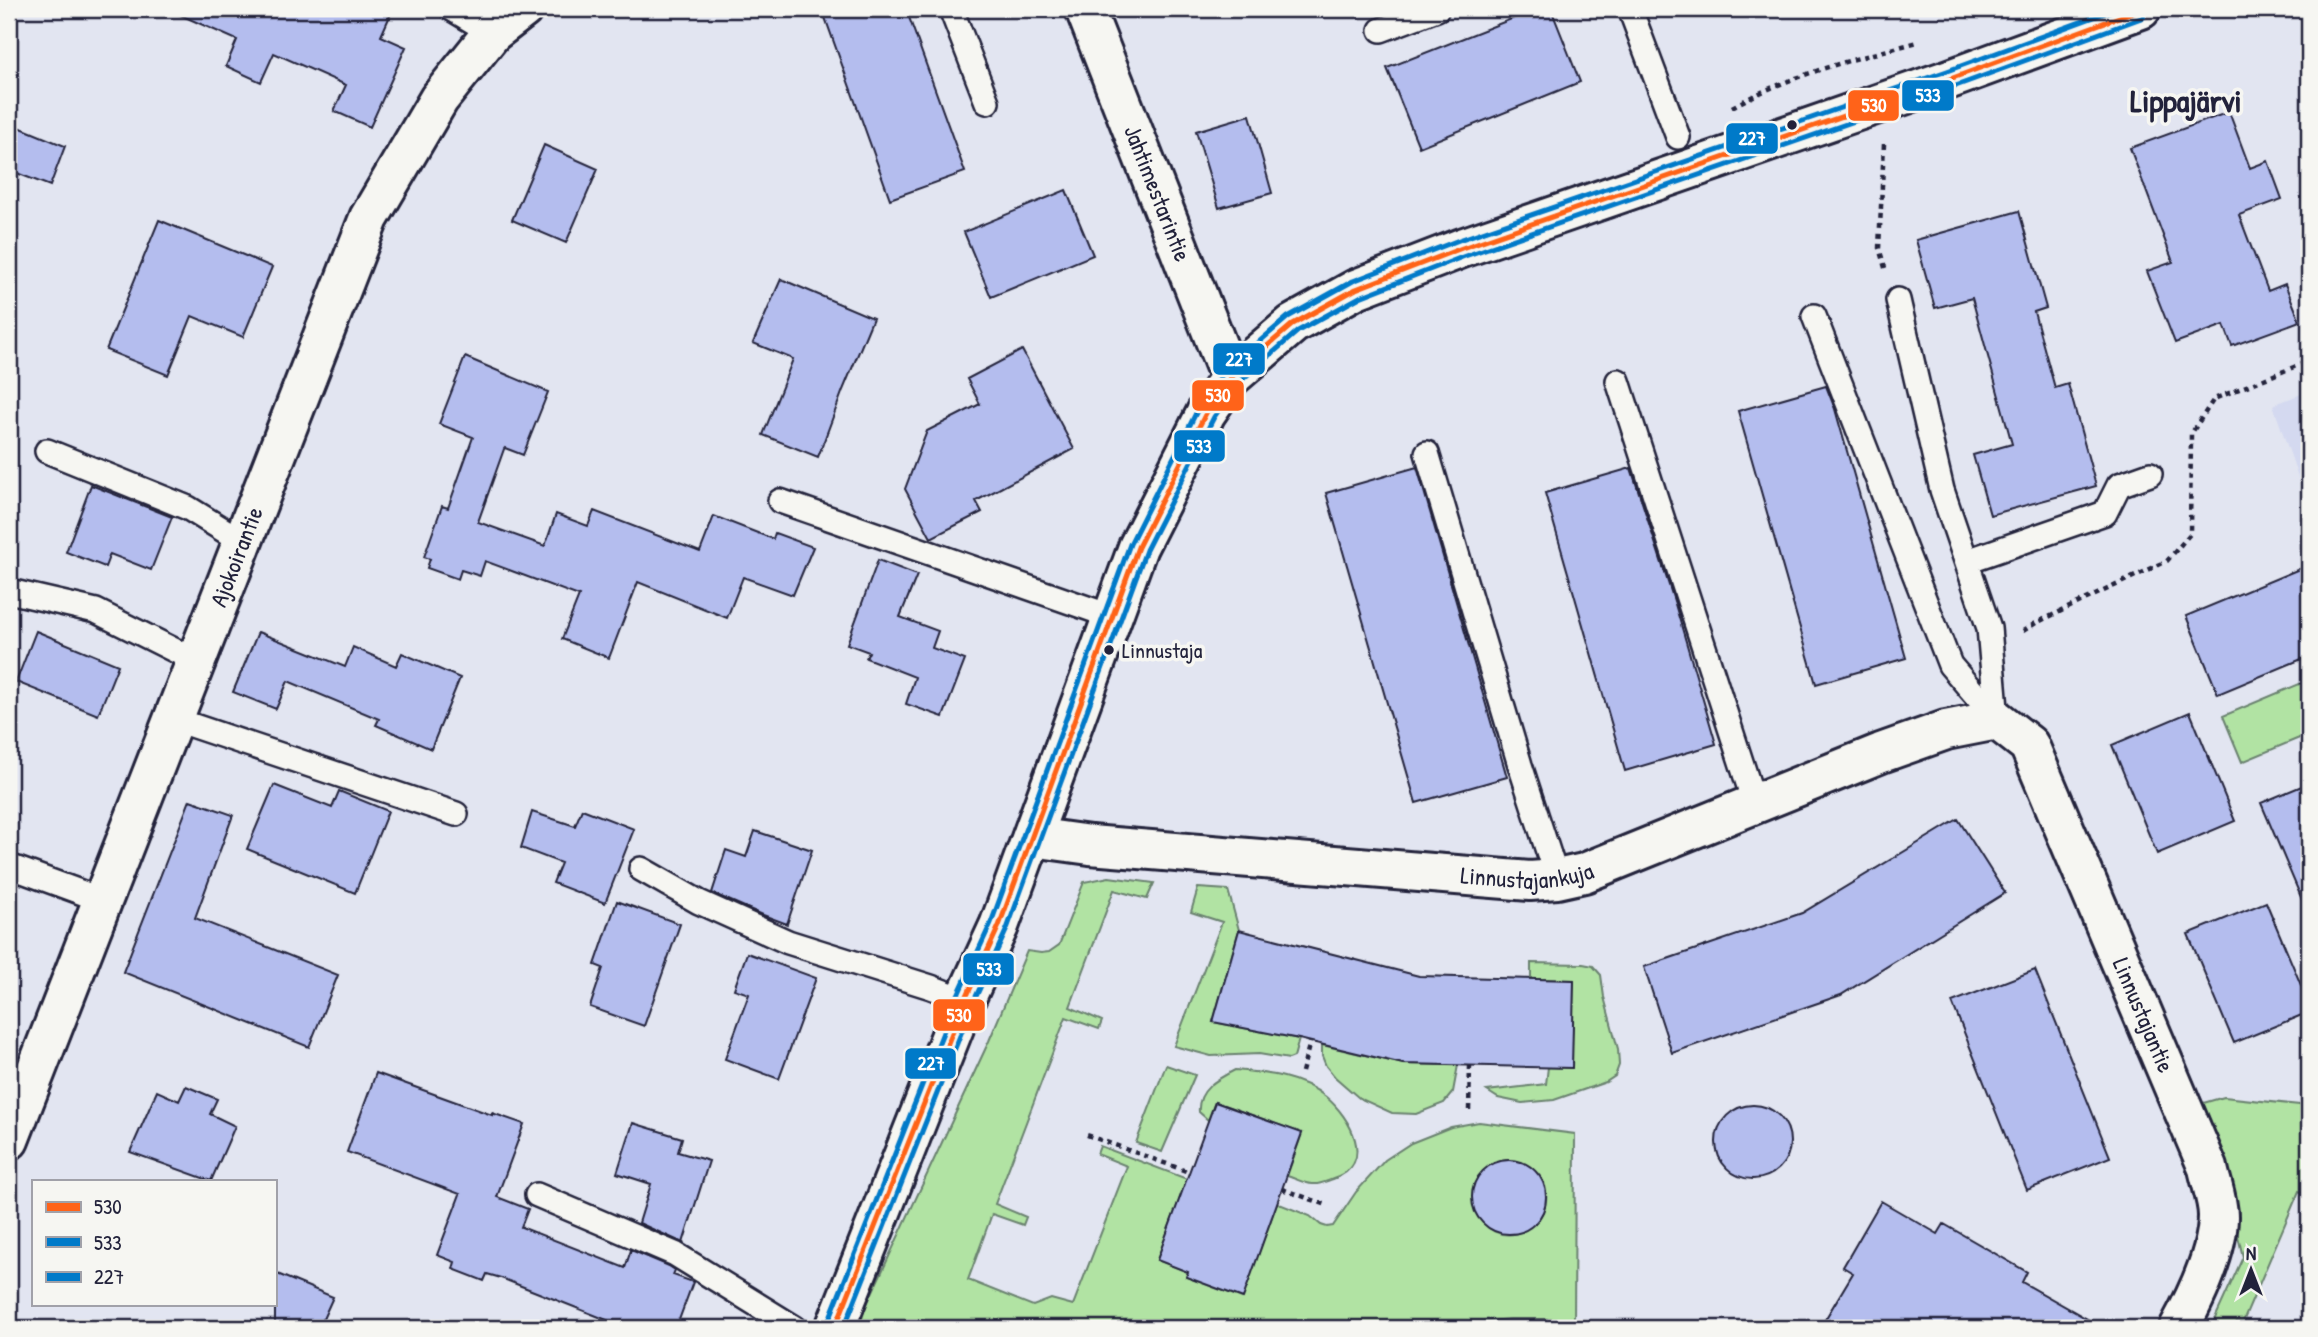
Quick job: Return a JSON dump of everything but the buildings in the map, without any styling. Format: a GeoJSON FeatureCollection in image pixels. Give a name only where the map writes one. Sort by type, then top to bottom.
{"type":"FeatureCollection","features":[{"type":"Feature","properties":{"kind":"street","name":"Ajokoirantie"},"geometry":{"type":"LineString","coordinates":[[9,1140],[369,218],[439,99],[492,33],[523,9]]}},
{"type":"Feature","properties":{"kind":"street","name":"Jahtimestarintie"},"geometry":{"type":"LineString","coordinates":[[1085,9],[1230,378]]}},
{"type":"Feature","properties":{"kind":"street"},"geometry":{"type":"LineString","coordinates":[[835,1328],[965,1000],[999,926],[1138,547],[1206,413],[1230,378],[1293,324],[1356,289],[1462,248],[1950,79],[2141,9]]}},
{"type":"Feature","properties":{"kind":"street","name":"Linnustajankuja"},"geometry":{"type":"LineString","coordinates":[[1032,837],[1103,846],[1503,879],[1557,879],[1584,873],[1881,752],[1946,730],[1997,720]]}},
{"type":"Feature","properties":{"kind":"street","name":"Linnustajantie"},"geometry":{"type":"LineString","coordinates":[[1997,720],[2029,745],[2208,1168],[2218,1216],[2210,1261],[2179,1328]]}},
{"type":"Feature","properties":{"kind":"lane"},"geometry":{"type":"LineString","coordinates":[[452,9],[492,33]]}},
{"type":"Feature","properties":{"kind":"lane"},"geometry":{"type":"LineString","coordinates":[[951,9],[987,102]]}},
{"type":"Feature","properties":{"kind":"lane"},"geometry":{"type":"LineString","coordinates":[[1381,30],[1437,9]]}},
{"type":"Feature","properties":{"kind":"lane"},"geometry":{"type":"LineString","coordinates":[[1630,9],[1678,137]]}},
{"type":"Feature","properties":{"kind":"lane"},"geometry":{"type":"LineString","coordinates":[[1898,300],[1942,490],[1986,615],[1997,720]]}},
{"type":"Feature","properties":{"kind":"lane"},"geometry":{"type":"LineString","coordinates":[[1814,316],[1950,665],[1997,720]]}},
{"type":"Feature","properties":{"kind":"lane"},"geometry":{"type":"LineString","coordinates":[[1618,381],[1755,805]]}},
{"type":"Feature","properties":{"kind":"lane"},"geometry":{"type":"LineString","coordinates":[[47,452],[188,508],[243,542]]}},
{"type":"Feature","properties":{"kind":"lane"},"geometry":{"type":"LineString","coordinates":[[1427,453],[1520,765],[1557,879]]}},
{"type":"Feature","properties":{"kind":"lane"},"geometry":{"type":"LineString","coordinates":[[1967,561],[2105,513],[2119,485],[2150,474]]}},
{"type":"Feature","properties":{"kind":"lane"},"geometry":{"type":"LineString","coordinates":[[780,501],[1113,617]]}},
{"type":"Feature","properties":{"kind":"lane"},"geometry":{"type":"LineString","coordinates":[[9,591],[96,611],[196,661]]}},
{"type":"Feature","properties":{"kind":"lane"},"geometry":{"type":"LineString","coordinates":[[173,719],[456,814]]}},
{"type":"Feature","properties":{"kind":"lane"},"geometry":{"type":"LineString","coordinates":[[9,866],[102,900]]}},
{"type":"Feature","properties":{"kind":"lane"},"geometry":{"type":"LineString","coordinates":[[641,869],[699,902],[788,942],[965,1000]]}},
{"type":"Feature","properties":{"kind":"lane"},"geometry":{"type":"LineString","coordinates":[[537,1195],[674,1254],[794,1328]]}},
{"type":"Feature","properties":{"kind":"path"},"geometry":{"type":"LineString","coordinates":[[1678,137],[1762,90],[1847,60],[1923,41]]}},
{"type":"Feature","properties":{"kind":"path"},"geometry":{"type":"LineString","coordinates":[[1885,140],[1880,248],[1898,300]]}},
{"type":"Feature","properties":{"kind":"path"},"geometry":{"type":"LineString","coordinates":[[1992,661],[2015,636],[2036,623],[2167,561],[2190,534],[2191,434],[2214,399],[2309,361]]}},
{"type":"Feature","properties":{"kind":"path"},"geometry":{"type":"LineString","coordinates":[[1301,1072],[1310,1042]]}},
{"type":"Feature","properties":{"kind":"path"},"geometry":{"type":"LineString","coordinates":[[1469,1110],[1470,1066]]}},
{"type":"Feature","properties":{"kind":"path"},"geometry":{"type":"LineString","coordinates":[[1087,1135],[1189,1172]]}},
{"type":"Feature","properties":{"kind":"path"},"geometry":{"type":"LineString","coordinates":[[1282,1189],[1327,1205]]}},
{"type":"Feature","properties":{"kind":"shaded area"},"geometry":{"type":"Polygon","coordinates":[[[2309,391],[2309,508],[2273,405],[2309,391]]]}},
{"type":"Feature","properties":{"kind":"green space"},"geometry":{"type":"Polygon","coordinates":[[[2309,680],[2309,734],[2242,762],[2223,716],[2309,680]]]}},
{"type":"Feature","properties":{"kind":"green space"},"geometry":{"type":"Polygon","coordinates":[[[1109,877],[1154,883],[1147,899],[1114,890],[1070,1007],[1102,1021],[1099,1029],[1066,1017],[995,1204],[1026,1217],[1023,1225],[992,1214],[968,1280],[1033,1306],[1051,1299],[1073,1305],[1127,1166],[1097,1154],[1100,1146],[1187,1179],[1157,1260],[1188,1272],[1186,1277],[1242,1298],[1277,1203],[1310,1216],[1321,1225],[1333,1226],[1356,1192],[1385,1160],[1411,1143],[1451,1127],[1479,1122],[1575,1134],[1574,1328],[1548,1328],[1547,1319],[1510,1319],[1449,1325],[1377,1325],[1376,1328],[859,1328],[866,1306],[989,1041],[1027,951],[1049,952],[1059,945],[1084,882],[1109,877]],[[1506,1160],[1487,1168],[1476,1181],[1472,1195],[1475,1210],[1483,1222],[1494,1231],[1509,1234],[1525,1230],[1540,1217],[1546,1196],[1538,1173],[1515,1161],[1506,1160]]]}},
{"type":"Feature","properties":{"kind":"green space"},"geometry":{"type":"Polygon","coordinates":[[[1198,888],[1228,890],[1239,930],[1213,1022],[1299,1039],[1294,1057],[1289,1059],[1259,1054],[1211,1056],[1174,1046],[1222,922],[1191,912],[1198,888]]]}},
{"type":"Feature","properties":{"kind":"green space"},"geometry":{"type":"Polygon","coordinates":[[[1531,963],[1583,964],[1593,966],[1601,975],[1618,1049],[1619,1065],[1615,1076],[1606,1082],[1554,1100],[1522,1103],[1498,1098],[1487,1091],[1546,1084],[1548,1067],[1571,1068],[1574,980],[1531,979],[1531,963]]]}},
{"type":"Feature","properties":{"kind":"green space"},"geometry":{"type":"Polygon","coordinates":[[[1322,1045],[1403,1064],[1458,1065],[1453,1092],[1444,1103],[1416,1114],[1392,1113],[1359,1098],[1335,1077],[1326,1066],[1322,1045]]]}},
{"type":"Feature","properties":{"kind":"green space"},"geometry":{"type":"Polygon","coordinates":[[[1166,1065],[1195,1075],[1162,1152],[1136,1143],[1166,1065]]]}},
{"type":"Feature","properties":{"kind":"green space"},"geometry":{"type":"Polygon","coordinates":[[[1235,1070],[1294,1080],[1326,1097],[1350,1128],[1355,1140],[1354,1163],[1346,1172],[1333,1179],[1323,1183],[1306,1183],[1287,1176],[1302,1133],[1215,1102],[1208,1120],[1199,1112],[1201,1097],[1215,1081],[1235,1070]]]}},
{"type":"Feature","properties":{"kind":"green space"},"geometry":{"type":"Polygon","coordinates":[[[2224,1097],[2309,1106],[2309,1195],[2299,1191],[2243,1322],[2237,1321],[2234,1328],[2215,1328],[2212,1325],[2243,1257],[2215,1140],[2200,1104],[2224,1097]]]}},
{"type":"Feature","properties":{"kind":"transit line","name":"227"},"geometry":{"type":"LineString","coordinates":[[827,1325],[957,997],[991,923],[1130,544],[1198,409],[1224,372],[1288,317],[1353,281],[1459,240],[1947,71],[2116,9]]}},
{"type":"Feature","properties":{"kind":"transit line","name":"530"},"geometry":{"type":"LineString","coordinates":[[835,1328],[965,1000],[999,926],[1138,547],[1206,413],[1230,378],[1293,324],[1356,289],[1462,248],[1950,79],[2141,9]]}},
{"type":"Feature","properties":{"kind":"transit line","name":"533"},"geometry":{"type":"LineString","coordinates":[[844,1328],[973,1003],[1007,929],[1146,550],[1214,417],[1237,384],[1298,331],[1360,297],[1465,256],[1953,87],[2144,17]]}},
{"type":"Feature","properties":{"kind":"place","name":"Linnustaja"},"geometry":{"type":"Point","coordinates":[1109,650]}},
{"type":"Feature","properties":{"kind":"district","name":"Lippajärvi"},"geometry":{"type":"Point","coordinates":[2186,101]}}]}
